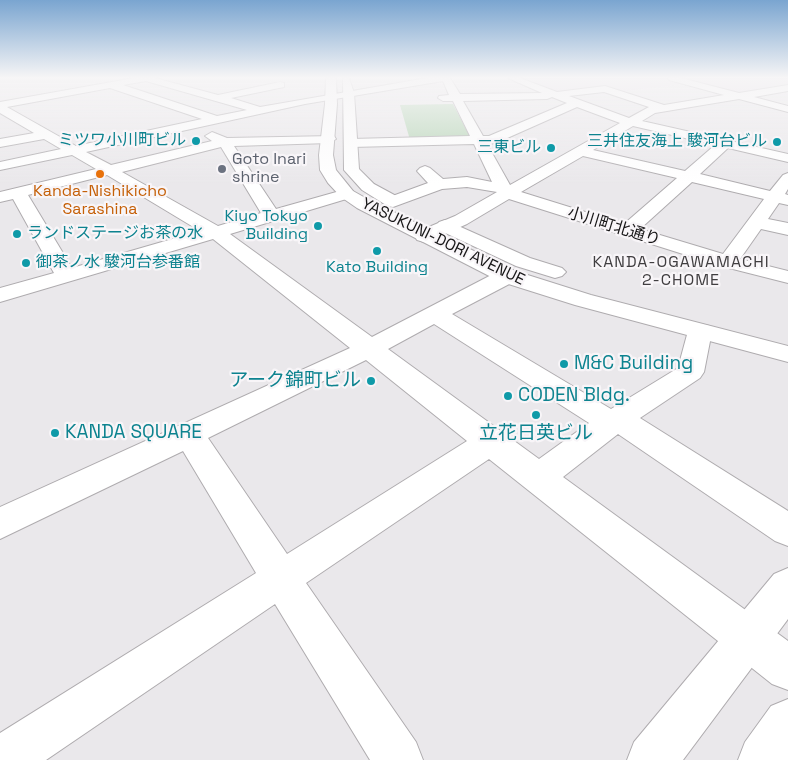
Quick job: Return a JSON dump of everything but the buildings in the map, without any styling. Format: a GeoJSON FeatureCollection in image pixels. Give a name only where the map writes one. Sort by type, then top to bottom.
{"type":"FeatureCollection","features":[{"type":"Feature","properties":{"kind":"street"},"geometry":{"type":"LineString","coordinates":[[13,113],[216,232],[788,668]]}},
{"type":"Feature","properties":{"kind":"street"},"geometry":{"type":"LineString","coordinates":[[197,113],[215,119]]}},
{"type":"Feature","properties":{"kind":"street"},"geometry":{"type":"LineString","coordinates":[[0,166],[242,113]]}},
{"type":"Feature","properties":{"kind":"street","name":"YASUKUNI-DORI AVENUE"},"geometry":{"type":"LineString","coordinates":[[335,113],[326,155],[328,170],[347,194],[424,236],[507,276],[583,300],[788,354]]}},
{"type":"Feature","properties":{"kind":"street","name":"YASUKUNI-DORI AVENUE"},"geometry":{"type":"LineString","coordinates":[[345,113],[351,143],[352,170],[368,187],[393,202],[523,262],[572,278],[770,330]]}},
{"type":"Feature","properties":{"kind":"street"},"geometry":{"type":"LineString","coordinates":[[466,113],[504,191]]}},
{"type":"Feature","properties":{"kind":"street"},"geometry":{"type":"LineString","coordinates":[[351,143],[478,137],[492,140],[511,126],[545,113]]}},
{"type":"Feature","properties":{"kind":"street"},"geometry":{"type":"LineString","coordinates":[[607,113],[630,122],[788,158]]}},
{"type":"Feature","properties":{"kind":"street"},"geometry":{"type":"LineString","coordinates":[[424,236],[446,226],[504,191],[648,113]]}},
{"type":"Feature","properties":{"kind":"street"},"geometry":{"type":"LineString","coordinates":[[189,125],[226,142],[271,215]]}},
{"type":"Feature","properties":{"kind":"street"},"geometry":{"type":"LineString","coordinates":[[0,143],[47,134]]}},
{"type":"Feature","properties":{"kind":"street"},"geometry":{"type":"LineString","coordinates":[[0,197],[226,142],[329,139]]}},
{"type":"Feature","properties":{"kind":"street"},"geometry":{"type":"LineString","coordinates":[[627,231],[725,144]]}},
{"type":"Feature","properties":{"kind":"street"},"geometry":{"type":"LineString","coordinates":[[580,151],[781,198]]}},
{"type":"Feature","properties":{"kind":"street"},"geometry":{"type":"LineString","coordinates":[[425,171],[440,184]]}},
{"type":"Feature","properties":{"kind":"street"},"geometry":{"type":"LineString","coordinates":[[728,262],[756,222],[781,198],[788,178]]}},
{"type":"Feature","properties":{"kind":"street","name":"小川町北通り"},"geometry":{"type":"LineString","coordinates":[[393,202],[440,184],[467,182],[504,191],[728,262],[788,277]]}},
{"type":"Feature","properties":{"kind":"street"},"geometry":{"type":"LineString","coordinates":[[18,193],[66,276]]}},
{"type":"Feature","properties":{"kind":"street"},"geometry":{"type":"LineString","coordinates":[[0,295],[347,194]]}},
{"type":"Feature","properties":{"kind":"street"},"geometry":{"type":"LineString","coordinates":[[756,222],[788,229]]}},
{"type":"Feature","properties":{"kind":"street"},"geometry":{"type":"LineString","coordinates":[[0,524],[370,348],[507,276]]}},
{"type":"Feature","properties":{"kind":"street"},"geometry":{"type":"LineString","coordinates":[[435,314],[614,421],[788,530]]}},
{"type":"Feature","properties":{"kind":"street"},"geometry":{"type":"LineString","coordinates":[[539,477],[614,421],[690,372],[700,331]]}},
{"type":"Feature","properties":{"kind":"street"},"geometry":{"type":"LineString","coordinates":[[189,435],[398,760]]}},
{"type":"Feature","properties":{"kind":"street"},"geometry":{"type":"LineString","coordinates":[[2,760],[492,441]]}},
{"type":"Feature","properties":{"kind":"street"},"geometry":{"type":"LineString","coordinates":[[652,760],[788,587]]}},
{"type":"Feature","properties":{"kind":"street"},"geometry":{"type":"LineString","coordinates":[[763,760],[788,723]]}},
{"type":"Feature","properties":{"kind":"green space"},"geometry":{"type":"Polygon","coordinates":[[[402,113],[458,113],[471,139],[410,140],[402,113]]]}},
{"type":"Feature","properties":{"kind":"place","name":"ミツワ小川町ビル"},"geometry":{"type":"Point","coordinates":[196,141]}},
{"type":"Feature","properties":{"kind":"place","name":"三井住友海上 駿河台ビル"},"geometry":{"type":"Point","coordinates":[777,142]}},
{"type":"Feature","properties":{"kind":"place","name":"三東ビル"},"geometry":{"type":"Point","coordinates":[551,148]}},
{"type":"Feature","properties":{"kind":"place","name":"Goto Inari shrine"},"geometry":{"type":"Point","coordinates":[222,169]}},
{"type":"Feature","properties":{"kind":"place","name":"Kanda-Nishikicho Sarashina"},"geometry":{"type":"Point","coordinates":[100,174]}},
{"type":"Feature","properties":{"kind":"place","name":"Kiyo Tokyo Building"},"geometry":{"type":"Point","coordinates":[318,226]}},
{"type":"Feature","properties":{"kind":"place","name":"ランドステージお茶の水"},"geometry":{"type":"Point","coordinates":[17,234]}},
{"type":"Feature","properties":{"kind":"place","name":"Kato Building"},"geometry":{"type":"Point","coordinates":[377,251]}},
{"type":"Feature","properties":{"kind":"place","name":"御茶ノ水 駿河台参番館"},"geometry":{"type":"Point","coordinates":[26,263]}},
{"type":"Feature","properties":{"kind":"place","name":"M&C Building"},"geometry":{"type":"Point","coordinates":[564,364]}},
{"type":"Feature","properties":{"kind":"place","name":"アーク錦町ビル"},"geometry":{"type":"Point","coordinates":[371,381]}},
{"type":"Feature","properties":{"kind":"place","name":"CODEN Bldg."},"geometry":{"type":"Point","coordinates":[508,396]}},
{"type":"Feature","properties":{"kind":"place","name":"立花日英ビル"},"geometry":{"type":"Point","coordinates":[536,415]}},
{"type":"Feature","properties":{"kind":"place","name":"KANDA SQUARE"},"geometry":{"type":"Point","coordinates":[55,433]}},
{"type":"Feature","properties":{"kind":"district","name":"KANDA-OGAWAMACHI 2-CHOME"},"geometry":{"type":"Point","coordinates":[681,272]}}]}
